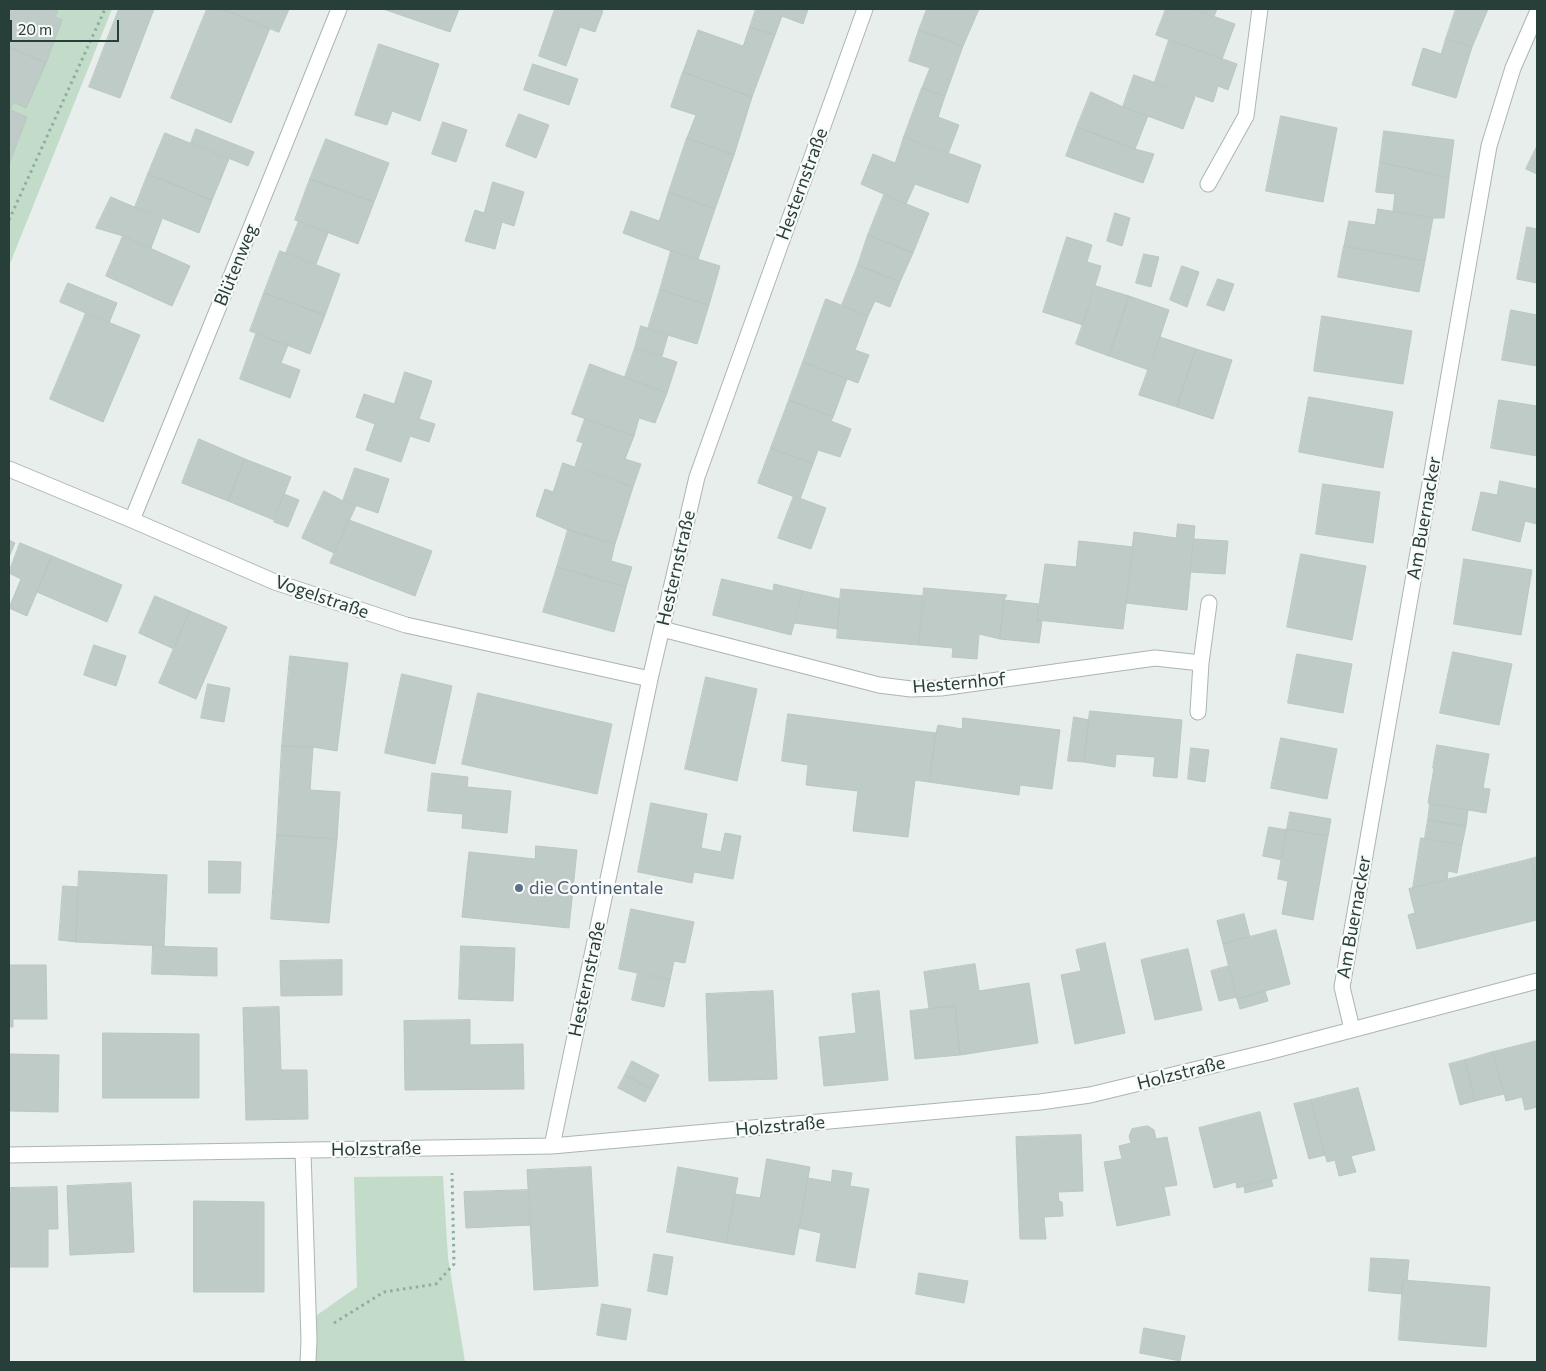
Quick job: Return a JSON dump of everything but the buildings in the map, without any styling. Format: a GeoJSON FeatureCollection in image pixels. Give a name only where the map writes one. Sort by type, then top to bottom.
{"type":"FeatureCollection","features":[{"type":"Feature","properties":{"kind":"street","name":"Blütenweg"},"geometry":{"type":"LineString","coordinates":[[132,520],[339,9]]}},
{"type":"Feature","properties":{"kind":"street","name":"Hesternstraße"},"geometry":{"type":"LineString","coordinates":[[552,1146],[650,679],[697,476],[865,9]]}},
{"type":"Feature","properties":{"kind":"street"},"geometry":{"type":"LineString","coordinates":[[1208,184],[1246,116],[1260,9]]}},
{"type":"Feature","properties":{"kind":"street","name":"Am Buernacker"},"geometry":{"type":"LineString","coordinates":[[1352,1029],[1342,987],[1489,146],[1513,68],[1537,13]]}},
{"type":"Feature","properties":{"kind":"street","name":"Vogelstraße"},"geometry":{"type":"LineString","coordinates":[[9,470],[132,520],[275,582],[406,625],[650,679]]}},
{"type":"Feature","properties":{"kind":"street"},"geometry":{"type":"LineString","coordinates":[[1198,712],[1201,663],[1209,603]]}},
{"type":"Feature","properties":{"kind":"street","name":"Hesternhof"},"geometry":{"type":"LineString","coordinates":[[662,629],[879,685],[911,689],[941,688],[1155,658],[1201,663]]}},
{"type":"Feature","properties":{"kind":"street","name":"Holzstraße"},"geometry":{"type":"LineString","coordinates":[[9,1155],[552,1146],[1020,1104],[1090,1095],[1268,1052],[1537,981]]}},
{"type":"Feature","properties":{"kind":"street"},"geometry":{"type":"LineString","coordinates":[[303,1150],[308,1362]]}},
{"type":"Feature","properties":{"kind":"path"},"geometry":{"type":"LineString","coordinates":[[9,220],[105,9]]}},
{"type":"Feature","properties":{"kind":"path"},"geometry":{"type":"LineString","coordinates":[[308,1340],[384,1292],[436,1284],[454,1264],[452,1148]]}},
{"type":"Feature","properties":{"kind":"green space"},"geometry":{"type":"Polygon","coordinates":[[[9,9],[112,9],[9,266],[9,9]]]}},
{"type":"Feature","properties":{"kind":"green space"},"geometry":{"type":"Polygon","coordinates":[[[443,1176],[448,1258],[465,1362],[315,1362],[317,1315],[357,1287],[354,1177],[443,1176]]]}},
{"type":"Feature","properties":{"kind":"place","name":"die Continentale"},"geometry":{"type":"Point","coordinates":[519,888]}}]}
